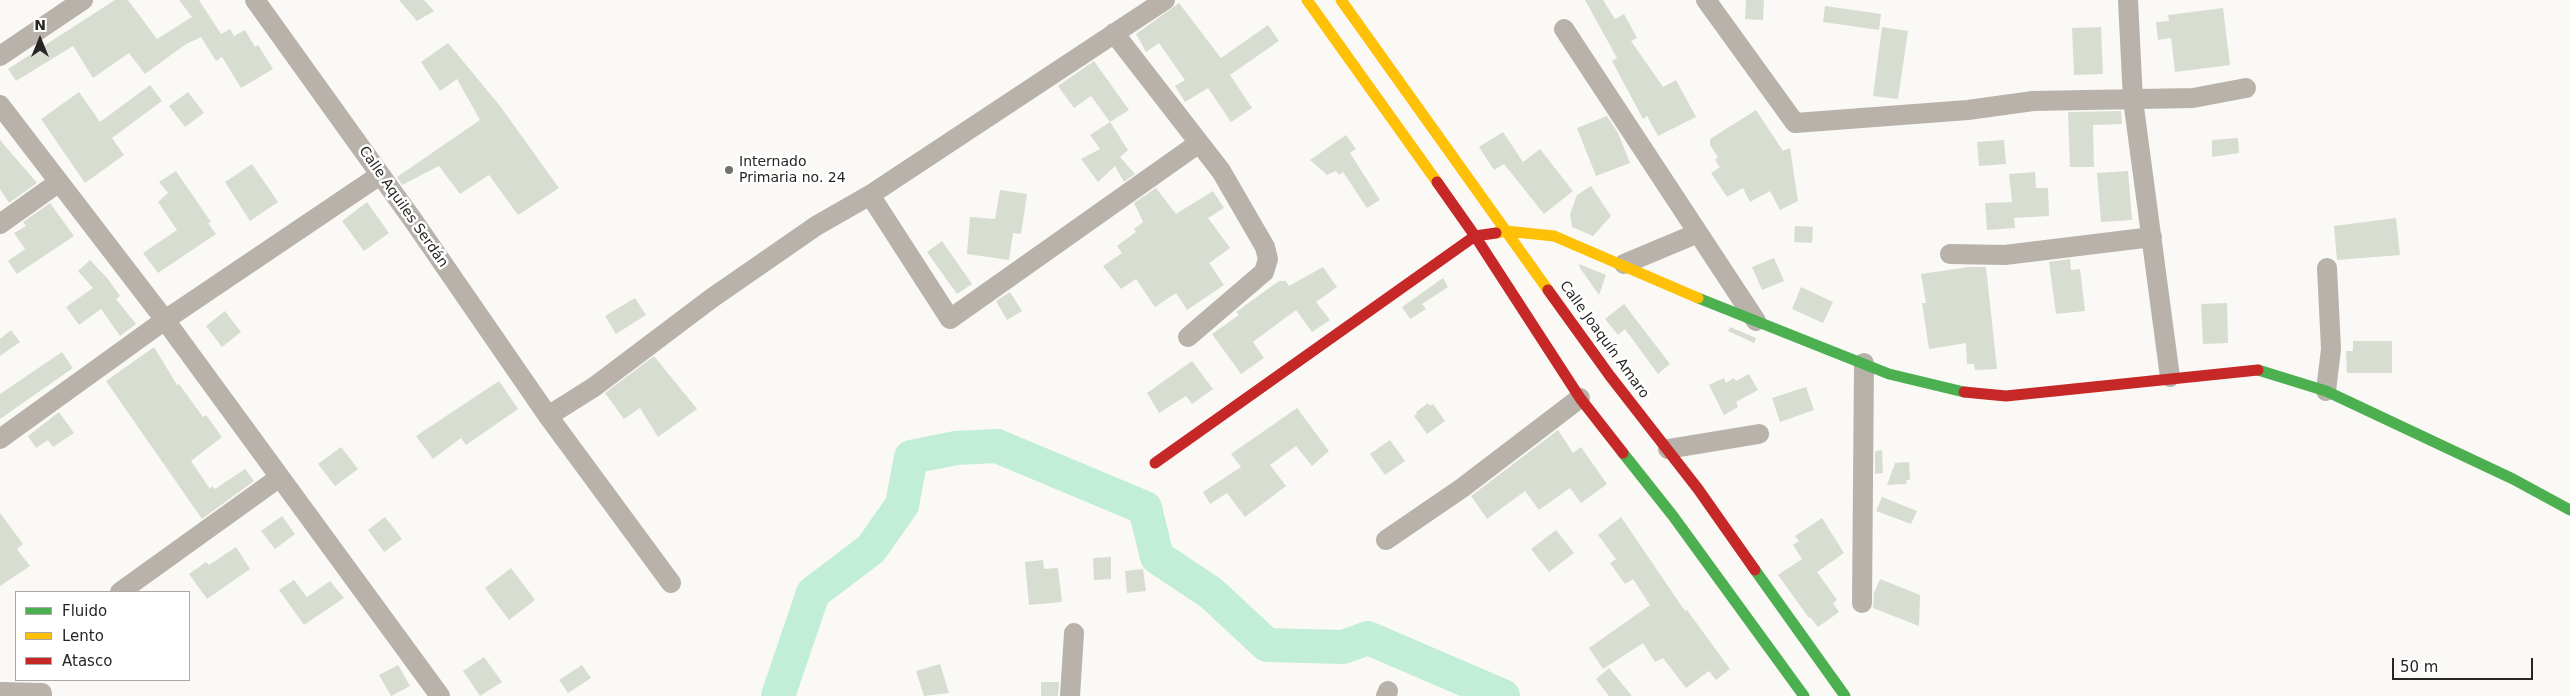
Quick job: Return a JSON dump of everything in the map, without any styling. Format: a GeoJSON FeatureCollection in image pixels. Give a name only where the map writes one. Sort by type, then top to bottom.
{"type":"FeatureCollection","features":[{"type":"Feature","properties":{"kind":"main road"},"geometry":{"type":"LineString","coordinates":[[1307,0],[1475,236],[1580,398],[1673,516],[1803,695]]}},
{"type":"Feature","properties":{"kind":"main road","name":"Calle Joaquín Amaro"},"geometry":{"type":"LineString","coordinates":[[1341,0],[1610,376],[1668,449],[1844,696]]}},
{"type":"Feature","properties":{"kind":"main road"},"geometry":{"type":"LineString","coordinates":[[1154,463],[1475,236],[1506,232],[1554,236],[1756,321],[1889,374],[1970,394],[2006,396],[2254,369],[2326,391],[2513,479],[2570,510]]}},
{"type":"Feature","properties":{"kind":"street"},"geometry":{"type":"LineString","coordinates":[[0,56],[83,0]]}},
{"type":"Feature","properties":{"kind":"street","name":"Calle Aquiles Serdán"},"geometry":{"type":"LineString","coordinates":[[255,0],[548,416],[671,583]]}},
{"type":"Feature","properties":{"kind":"street"},"geometry":{"type":"LineString","coordinates":[[548,416],[594,387],[712,298],[816,226],[870,195],[1165,0]]}},
{"type":"Feature","properties":{"kind":"street"},"geometry":{"type":"LineString","coordinates":[[1706,0],[1795,123],[1968,110],[2034,101],[2193,98],[2246,88]]}},
{"type":"Feature","properties":{"kind":"street"},"geometry":{"type":"LineString","coordinates":[[2128,0],[2133,100],[2170,377]]}},
{"type":"Feature","properties":{"kind":"street"},"geometry":{"type":"LineString","coordinates":[[1564,29],[1756,321]]}},
{"type":"Feature","properties":{"kind":"street"},"geometry":{"type":"LineString","coordinates":[[1114,33],[1221,171],[1265,247],[1268,259],[1264,272],[1188,337]]}},
{"type":"Feature","properties":{"kind":"street"},"geometry":{"type":"LineString","coordinates":[[0,105],[165,320],[440,696]]}},
{"type":"Feature","properties":{"kind":"street"},"geometry":{"type":"LineString","coordinates":[[870,195],[950,319],[1199,143]]}},
{"type":"Feature","properties":{"kind":"street"},"geometry":{"type":"LineString","coordinates":[[0,439],[165,320],[380,175]]}},
{"type":"Feature","properties":{"kind":"street"},"geometry":{"type":"LineString","coordinates":[[0,224],[59,182]]}},
{"type":"Feature","properties":{"kind":"street"},"geometry":{"type":"LineString","coordinates":[[1624,264],[1698,233]]}},
{"type":"Feature","properties":{"kind":"street"},"geometry":{"type":"LineString","coordinates":[[1950,254],[2005,254],[2152,237]]}},
{"type":"Feature","properties":{"kind":"street"},"geometry":{"type":"LineString","coordinates":[[2326,391],[2331,349],[2327,268]]}},
{"type":"Feature","properties":{"kind":"street"},"geometry":{"type":"LineString","coordinates":[[1862,603],[1864,363]]}},
{"type":"Feature","properties":{"kind":"street"},"geometry":{"type":"LineString","coordinates":[[1386,540],[1462,488],[1580,398]]}},
{"type":"Feature","properties":{"kind":"street"},"geometry":{"type":"LineString","coordinates":[[1668,449],[1759,434]]}},
{"type":"Feature","properties":{"kind":"street"},"geometry":{"type":"LineString","coordinates":[[121,591],[280,477]]}},
{"type":"Feature","properties":{"kind":"street"},"geometry":{"type":"LineString","coordinates":[[1070,696],[1074,633]]}},
{"type":"Feature","properties":{"kind":"street"},"geometry":{"type":"LineString","coordinates":[[0,692],[45,690]]}},
{"type":"Feature","properties":{"kind":"building"},"geometry":{"type":"Polygon","coordinates":[[[115,0],[128,0],[157,39],[192,17],[179,0],[199,0],[221,34],[230,29],[234,36],[245,30],[255,47],[258,45],[273,69],[241,88],[222,57],[216,61],[201,37],[186,44],[145,74],[129,53],[93,78],[73,46],[16,81],[8,69],[115,0]]]}},
{"type":"Feature","properties":{"kind":"building"},"geometry":{"type":"Polygon","coordinates":[[[399,0],[424,0],[434,11],[417,21],[399,0]]]}},
{"type":"Feature","properties":{"kind":"building"},"geometry":{"type":"Polygon","coordinates":[[[1585,0],[1603,0],[1615,19],[1624,14],[1637,38],[1631,41],[1663,87],[1676,80],[1696,117],[1658,136],[1647,116],[1643,119],[1612,61],[1617,58],[1585,0]]]}},
{"type":"Feature","properties":{"kind":"building"},"geometry":{"type":"Polygon","coordinates":[[[1746,0],[1764,0],[1763,20],[1745,19],[1746,0]]]}},
{"type":"Feature","properties":{"kind":"building"},"geometry":{"type":"Polygon","coordinates":[[[1179,3],[1221,58],[1268,25],[1279,41],[1230,75],[1252,108],[1231,122],[1208,88],[1185,102],[1175,86],[1185,80],[1159,43],[1146,52],[1136,34],[1179,3]]]}},
{"type":"Feature","properties":{"kind":"building"},"geometry":{"type":"Polygon","coordinates":[[[1825,6],[1881,14],[1879,30],[1823,22],[1825,6]]]}},
{"type":"Feature","properties":{"kind":"building"},"geometry":{"type":"Polygon","coordinates":[[[2223,8],[2230,65],[2175,72],[2171,38],[2158,40],[2156,22],[2169,21],[2168,15],[2223,8]]]}},
{"type":"Feature","properties":{"kind":"building"},"geometry":{"type":"Polygon","coordinates":[[[1882,27],[1908,31],[1898,99],[1873,96],[1882,27]]]}},
{"type":"Feature","properties":{"kind":"building"},"geometry":{"type":"Polygon","coordinates":[[[2101,27],[2103,74],[2074,75],[2072,28],[2101,27]]]}},
{"type":"Feature","properties":{"kind":"building"},"geometry":{"type":"Polygon","coordinates":[[[448,43],[500,106],[559,188],[518,215],[489,175],[460,194],[439,166],[402,185],[397,177],[480,120],[457,79],[440,91],[421,62],[448,43]]]}},
{"type":"Feature","properties":{"kind":"building"},"geometry":{"type":"Polygon","coordinates":[[[1094,61],[1129,110],[1110,122],[1091,96],[1074,108],[1058,86],[1094,61]]]}},
{"type":"Feature","properties":{"kind":"building"},"geometry":{"type":"Polygon","coordinates":[[[150,85],[162,101],[112,138],[124,155],[85,183],[41,119],[79,92],[100,122],[150,85]]]}},
{"type":"Feature","properties":{"kind":"building"},"geometry":{"type":"Polygon","coordinates":[[[188,92],[204,113],[185,127],[169,106],[188,92]]]}},
{"type":"Feature","properties":{"kind":"building"},"geometry":{"type":"Polygon","coordinates":[[[1756,110],[1783,151],[1790,148],[1798,201],[1780,210],[1770,191],[1750,202],[1743,188],[1727,197],[1711,173],[1720,167],[1715,160],[1718,157],[1710,145],[1710,139],[1756,110]]]}},
{"type":"Feature","properties":{"kind":"building"},"geometry":{"type":"Polygon","coordinates":[[[2121,111],[2122,124],[2093,125],[2094,167],[2070,167],[2068,112],[2121,111]]]}},
{"type":"Feature","properties":{"kind":"building"},"geometry":{"type":"Polygon","coordinates":[[[1607,116],[1618,133],[1630,163],[1596,176],[1577,128],[1607,116]]]}},
{"type":"Feature","properties":{"kind":"building"},"geometry":{"type":"Polygon","coordinates":[[[1110,122],[1128,150],[1120,157],[1135,174],[1124,182],[1115,166],[1098,182],[1081,159],[1100,149],[1090,135],[1110,122]]]}},
{"type":"Feature","properties":{"kind":"building"},"geometry":{"type":"Polygon","coordinates":[[[1503,132],[1523,162],[1540,149],[1573,191],[1544,214],[1504,164],[1494,170],[1479,147],[1503,132]]]}},
{"type":"Feature","properties":{"kind":"building"},"geometry":{"type":"Polygon","coordinates":[[[1346,135],[1356,149],[1350,153],[1380,200],[1367,208],[1343,172],[1339,175],[1336,171],[1327,175],[1310,160],[1346,135]]]}},
{"type":"Feature","properties":{"kind":"building"},"geometry":{"type":"Polygon","coordinates":[[[2238,138],[2239,153],[2212,157],[2212,140],[2238,138]]]}},
{"type":"Feature","properties":{"kind":"building"},"geometry":{"type":"Polygon","coordinates":[[[0,140],[37,183],[9,203],[0,189],[0,140]]]}},
{"type":"Feature","properties":{"kind":"building"},"geometry":{"type":"Polygon","coordinates":[[[2004,140],[2006,164],[1979,166],[1977,142],[2004,140]]]}},
{"type":"Feature","properties":{"kind":"building"},"geometry":{"type":"Polygon","coordinates":[[[252,164],[278,202],[250,221],[225,182],[252,164]]]}},
{"type":"Feature","properties":{"kind":"building"},"geometry":{"type":"Polygon","coordinates":[[[176,171],[211,222],[208,223],[216,234],[158,273],[143,253],[177,230],[158,202],[168,193],[159,182],[176,171]]]}},
{"type":"Feature","properties":{"kind":"building"},"geometry":{"type":"Polygon","coordinates":[[[2128,171],[2132,220],[2101,222],[2097,173],[2128,171]]]}},
{"type":"Feature","properties":{"kind":"building"},"geometry":{"type":"Polygon","coordinates":[[[2035,172],[2036,188],[2048,188],[2049,216],[2014,218],[2015,228],[1987,230],[1985,203],[2012,202],[2009,174],[2035,172]]]}},
{"type":"Feature","properties":{"kind":"building"},"geometry":{"type":"Polygon","coordinates":[[[1591,186],[1611,216],[1593,236],[1572,227],[1570,214],[1577,195],[1591,186]]]}},
{"type":"Feature","properties":{"kind":"building"},"geometry":{"type":"Polygon","coordinates":[[[1156,188],[1176,214],[1213,191],[1224,208],[1208,218],[1230,248],[1209,263],[1224,285],[1187,310],[1176,293],[1155,307],[1136,279],[1121,289],[1103,266],[1122,253],[1117,246],[1136,232],[1134,229],[1143,222],[1134,203],[1156,188]]]}},
{"type":"Feature","properties":{"kind":"building"},"geometry":{"type":"Polygon","coordinates":[[[1000,190],[1027,194],[1021,234],[1013,233],[1009,260],[967,254],[970,217],[995,219],[1000,190]]]}},
{"type":"Feature","properties":{"kind":"building"},"geometry":{"type":"Polygon","coordinates":[[[367,202],[389,233],[364,251],[342,221],[367,202]]]}},
{"type":"Feature","properties":{"kind":"building"},"geometry":{"type":"Polygon","coordinates":[[[50,203],[74,236],[17,274],[8,261],[25,249],[14,233],[26,226],[23,222],[50,203]]]}},
{"type":"Feature","properties":{"kind":"building"},"geometry":{"type":"Polygon","coordinates":[[[2396,218],[2400,255],[2337,260],[2334,226],[2396,218]]]}},
{"type":"Feature","properties":{"kind":"building"},"geometry":{"type":"Polygon","coordinates":[[[1795,226],[1813,227],[1812,243],[1794,242],[1795,226]]]}},
{"type":"Feature","properties":{"kind":"building"},"geometry":{"type":"Polygon","coordinates":[[[942,241],[972,284],[957,294],[927,252],[942,241]]]}},
{"type":"Feature","properties":{"kind":"building"},"geometry":{"type":"Polygon","coordinates":[[[1774,258],[1784,281],[1762,290],[1752,267],[1774,258]]]}},
{"type":"Feature","properties":{"kind":"building"},"geometry":{"type":"Polygon","coordinates":[[[2070,259],[2071,270],[2080,269],[2085,311],[2056,314],[2049,262],[2070,259]]]}},
{"type":"Feature","properties":{"kind":"building"},"geometry":{"type":"Polygon","coordinates":[[[90,260],[107,278],[120,296],[116,299],[136,324],[120,336],[101,309],[79,325],[66,307],[93,288],[78,271],[90,260]]]}},
{"type":"Feature","properties":{"kind":"building"},"geometry":{"type":"Polygon","coordinates":[[[1579,264],[1606,275],[1599,295],[1580,268],[1579,264]]]}},
{"type":"Feature","properties":{"kind":"building"},"geometry":{"type":"Polygon","coordinates":[[[1323,267],[1337,287],[1316,302],[1330,320],[1312,332],[1296,310],[1253,342],[1264,358],[1241,374],[1212,334],[1239,315],[1236,312],[1279,281],[1286,281],[1289,286],[1323,267]]]}},
{"type":"Feature","properties":{"kind":"building"},"geometry":{"type":"Polygon","coordinates":[[[1969,267],[1986,267],[1997,369],[1975,370],[1974,364],[1967,364],[1966,343],[1929,349],[1922,303],[1926,303],[1921,274],[1969,267]]]}},
{"type":"Feature","properties":{"kind":"building"},"geometry":{"type":"Polygon","coordinates":[[[1443,278],[1448,287],[1422,304],[1426,309],[1410,319],[1402,307],[1443,278]]]}},
{"type":"Feature","properties":{"kind":"building"},"geometry":{"type":"Polygon","coordinates":[[[1801,287],[1833,302],[1823,323],[1792,309],[1801,287]]]}},
{"type":"Feature","properties":{"kind":"building"},"geometry":{"type":"Polygon","coordinates":[[[1010,292],[1022,311],[1007,320],[996,301],[1010,292]]]}},
{"type":"Feature","properties":{"kind":"building"},"geometry":{"type":"Polygon","coordinates":[[[635,298],[646,315],[616,334],[605,316],[635,298]]]}},
{"type":"Feature","properties":{"kind":"building"},"geometry":{"type":"Polygon","coordinates":[[[2227,303],[2228,343],[2203,344],[2201,304],[2227,303]]]}},
{"type":"Feature","properties":{"kind":"building"},"geometry":{"type":"Polygon","coordinates":[[[1624,304],[1670,364],[1658,374],[1625,329],[1618,335],[1605,319],[1624,304]]]}},
{"type":"Feature","properties":{"kind":"building"},"geometry":{"type":"Polygon","coordinates":[[[225,311],[241,332],[222,347],[206,326],[225,311]]]}},
{"type":"Feature","properties":{"kind":"building"},"geometry":{"type":"Polygon","coordinates":[[[1730,327],[1756,338],[1754,343],[1728,331],[1730,327]]]}},
{"type":"Feature","properties":{"kind":"building"},"geometry":{"type":"Polygon","coordinates":[[[11,330],[20,342],[0,356],[0,339],[11,330]]]}},
{"type":"Feature","properties":{"kind":"building"},"geometry":{"type":"Polygon","coordinates":[[[2353,341],[2392,341],[2392,373],[2347,373],[2346,351],[2353,351],[2353,341]]]}},
{"type":"Feature","properties":{"kind":"building"},"geometry":{"type":"Polygon","coordinates":[[[154,347],[177,385],[179,384],[203,417],[206,415],[222,437],[191,461],[210,489],[212,486],[215,489],[245,469],[254,481],[202,519],[106,381],[154,347]]]}},
{"type":"Feature","properties":{"kind":"building"},"geometry":{"type":"Polygon","coordinates":[[[62,352],[73,368],[0,419],[0,394],[62,352]]]}},
{"type":"Feature","properties":{"kind":"building"},"geometry":{"type":"Polygon","coordinates":[[[654,356],[697,409],[658,437],[640,408],[624,419],[605,393],[654,356]]]}},
{"type":"Feature","properties":{"kind":"building"},"geometry":{"type":"Polygon","coordinates":[[[1192,361],[1213,389],[1192,404],[1186,396],[1159,413],[1147,393],[1192,361]]]}},
{"type":"Feature","properties":{"kind":"building"},"geometry":{"type":"Polygon","coordinates":[[[1749,374],[1758,390],[1736,402],[1738,407],[1724,415],[1709,385],[1724,378],[1726,383],[1734,378],[1736,381],[1749,374]]]}},
{"type":"Feature","properties":{"kind":"building"},"geometry":{"type":"Polygon","coordinates":[[[499,381],[518,409],[466,445],[461,438],[433,459],[416,436],[499,381]]]}},
{"type":"Feature","properties":{"kind":"building"},"geometry":{"type":"Polygon","coordinates":[[[1806,387],[1814,410],[1780,422],[1772,398],[1806,387]]]}},
{"type":"Feature","properties":{"kind":"building"},"geometry":{"type":"Polygon","coordinates":[[[1428,403],[1430,406],[1433,404],[1445,421],[1427,434],[1414,416],[1417,414],[1416,412],[1428,403]]]}},
{"type":"Feature","properties":{"kind":"building"},"geometry":{"type":"Polygon","coordinates":[[[1297,408],[1329,451],[1312,466],[1296,446],[1270,465],[1286,486],[1245,517],[1227,493],[1210,504],[1203,492],[1241,467],[1231,454],[1297,408]]]}},
{"type":"Feature","properties":{"kind":"building"},"geometry":{"type":"Polygon","coordinates":[[[59,412],[74,433],[53,447],[48,440],[36,448],[28,436],[59,412]]]}},
{"type":"Feature","properties":{"kind":"building"},"geometry":{"type":"Polygon","coordinates":[[[1558,430],[1573,453],[1581,447],[1607,484],[1581,503],[1570,488],[1539,510],[1525,491],[1487,519],[1471,496],[1558,430]]]}},
{"type":"Feature","properties":{"kind":"building"},"geometry":{"type":"Polygon","coordinates":[[[1390,440],[1405,461],[1385,475],[1370,454],[1390,440]]]}},
{"type":"Feature","properties":{"kind":"building"},"geometry":{"type":"Polygon","coordinates":[[[341,447],[358,469],[335,486],[318,464],[341,447]]]}},
{"type":"Feature","properties":{"kind":"building"},"geometry":{"type":"Polygon","coordinates":[[[1882,450],[1883,473],[1875,474],[1875,451],[1882,450]]]}},
{"type":"Feature","properties":{"kind":"building"},"geometry":{"type":"Polygon","coordinates":[[[1909,462],[1910,480],[1906,480],[1907,484],[1887,485],[1895,463],[1909,462]]]}},
{"type":"Feature","properties":{"kind":"building"},"geometry":{"type":"Polygon","coordinates":[[[1882,497],[1917,511],[1911,524],[1876,511],[1882,497]]]}},
{"type":"Feature","properties":{"kind":"building"},"geometry":{"type":"Polygon","coordinates":[[[0,513],[23,544],[17,549],[30,566],[0,586],[0,513]]]}},
{"type":"Feature","properties":{"kind":"building"},"geometry":{"type":"Polygon","coordinates":[[[282,516],[295,534],[275,549],[261,531],[282,516]]]}},
{"type":"Feature","properties":{"kind":"building"},"geometry":{"type":"Polygon","coordinates":[[[385,517],[402,539],[384,552],[368,530],[385,517]]]}},
{"type":"Feature","properties":{"kind":"building"},"geometry":{"type":"Polygon","coordinates":[[[1621,517],[1685,611],[1687,610],[1730,669],[1716,680],[1709,671],[1686,688],[1663,658],[1655,662],[1643,643],[1603,669],[1589,648],[1650,605],[1633,579],[1625,584],[1610,563],[1616,559],[1598,535],[1621,517]]]}},
{"type":"Feature","properties":{"kind":"building"},"geometry":{"type":"Polygon","coordinates":[[[1822,518],[1844,553],[1817,572],[1837,600],[1833,603],[1839,612],[1818,627],[1809,618],[1778,575],[1802,559],[1793,545],[1799,541],[1795,536],[1822,518]]]}},
{"type":"Feature","properties":{"kind":"building"},"geometry":{"type":"Polygon","coordinates":[[[1556,530],[1574,553],[1549,572],[1531,549],[1556,530]]]}},
{"type":"Feature","properties":{"kind":"building"},"geometry":{"type":"Polygon","coordinates":[[[236,547],[250,569],[207,599],[189,574],[206,562],[209,565],[236,547]]]}},
{"type":"Feature","properties":{"kind":"building"},"geometry":{"type":"Polygon","coordinates":[[[1111,557],[1111,579],[1094,580],[1093,558],[1111,557]]]}},
{"type":"Feature","properties":{"kind":"building"},"geometry":{"type":"Polygon","coordinates":[[[1043,560],[1044,569],[1058,568],[1062,602],[1029,605],[1025,562],[1043,560]]]}},
{"type":"Feature","properties":{"kind":"building"},"geometry":{"type":"Polygon","coordinates":[[[511,568],[535,600],[509,620],[485,588],[511,568]]]}},
{"type":"Feature","properties":{"kind":"building"},"geometry":{"type":"Polygon","coordinates":[[[1143,569],[1146,591],[1127,593],[1125,571],[1143,569]]]}},
{"type":"Feature","properties":{"kind":"building"},"geometry":{"type":"Polygon","coordinates":[[[1880,579],[1920,595],[1919,626],[1873,608],[1874,593],[1880,579]]]}},
{"type":"Feature","properties":{"kind":"building"},"geometry":{"type":"Polygon","coordinates":[[[294,580],[307,597],[330,581],[344,598],[304,625],[279,590],[294,580]]]}},
{"type":"Feature","properties":{"kind":"building"},"geometry":{"type":"Polygon","coordinates":[[[484,657],[502,682],[480,696],[463,671],[484,657]]]}},
{"type":"Feature","properties":{"kind":"building"},"geometry":{"type":"Polygon","coordinates":[[[940,664],[949,693],[924,696],[916,671],[940,664]]]}},
{"type":"Feature","properties":{"kind":"building"},"geometry":{"type":"Polygon","coordinates":[[[398,665],[410,686],[391,696],[379,675],[398,665]]]}},
{"type":"Feature","properties":{"kind":"building"},"geometry":{"type":"Polygon","coordinates":[[[582,665],[591,678],[568,693],[559,680],[582,665]]]}},
{"type":"Feature","properties":{"kind":"building"},"geometry":{"type":"Polygon","coordinates":[[[1609,668],[1632,696],[1609,696],[1596,679],[1609,668]]]}},
{"type":"Feature","properties":{"kind":"building"},"geometry":{"type":"Polygon","coordinates":[[[1041,682],[1059,682],[1058,696],[1041,696],[1041,682]]]}},
{"type":"Feature","properties":{"kind":"waterway"},"geometry":{"type":"LineString","coordinates":[[778,696],[813,593],[871,549],[902,505],[911,457],[956,448],[997,446],[1145,508],[1157,557],[1211,593],[1267,645],[1343,647],[1368,638],[1503,696]]}},
{"type":"Feature","properties":{"kind":"traffic: fast"},"geometry":{"type":"LineString","coordinates":[[1698,298],[1889,374],[1964,392]]}},
{"type":"Feature","properties":{"kind":"traffic: fast"},"geometry":{"type":"LineString","coordinates":[[2258,370],[2326,391],[2513,479],[2570,510]]}},
{"type":"Feature","properties":{"kind":"traffic: fast"},"geometry":{"type":"LineString","coordinates":[[1623,453],[1673,516],[1804,696]]}},
{"type":"Feature","properties":{"kind":"traffic: fast"},"geometry":{"type":"LineString","coordinates":[[1755,570],[1845,696]]}},
{"type":"Feature","properties":{"kind":"traffic: slow"},"geometry":{"type":"LineString","coordinates":[[1307,0],[1437,182]]}},
{"type":"Feature","properties":{"kind":"traffic: slow"},"geometry":{"type":"LineString","coordinates":[[1341,0],[1548,290]]}},
{"type":"Feature","properties":{"kind":"traffic: slow"},"geometry":{"type":"LineString","coordinates":[[1496,233],[1506,231],[1554,236],[1698,298]]}},
{"type":"Feature","properties":{"kind":"traffic: jam"},"geometry":{"type":"LineString","coordinates":[[1437,182],[1475,236],[1580,398],[1623,453]]}},
{"type":"Feature","properties":{"kind":"traffic: jam"},"geometry":{"type":"LineString","coordinates":[[1155,463],[1475,236],[1496,233]]}},
{"type":"Feature","properties":{"kind":"traffic: jam"},"geometry":{"type":"LineString","coordinates":[[1548,290],[1610,376],[1698,489],[1755,570]]}},
{"type":"Feature","properties":{"kind":"traffic: jam"},"geometry":{"type":"LineString","coordinates":[[1964,392],[2006,396],[2258,370]]}},
{"type":"Feature","properties":{"kind":"place","name":"Internado Primaria no. 24"},"geometry":{"type":"Point","coordinates":[729,170]}}]}
